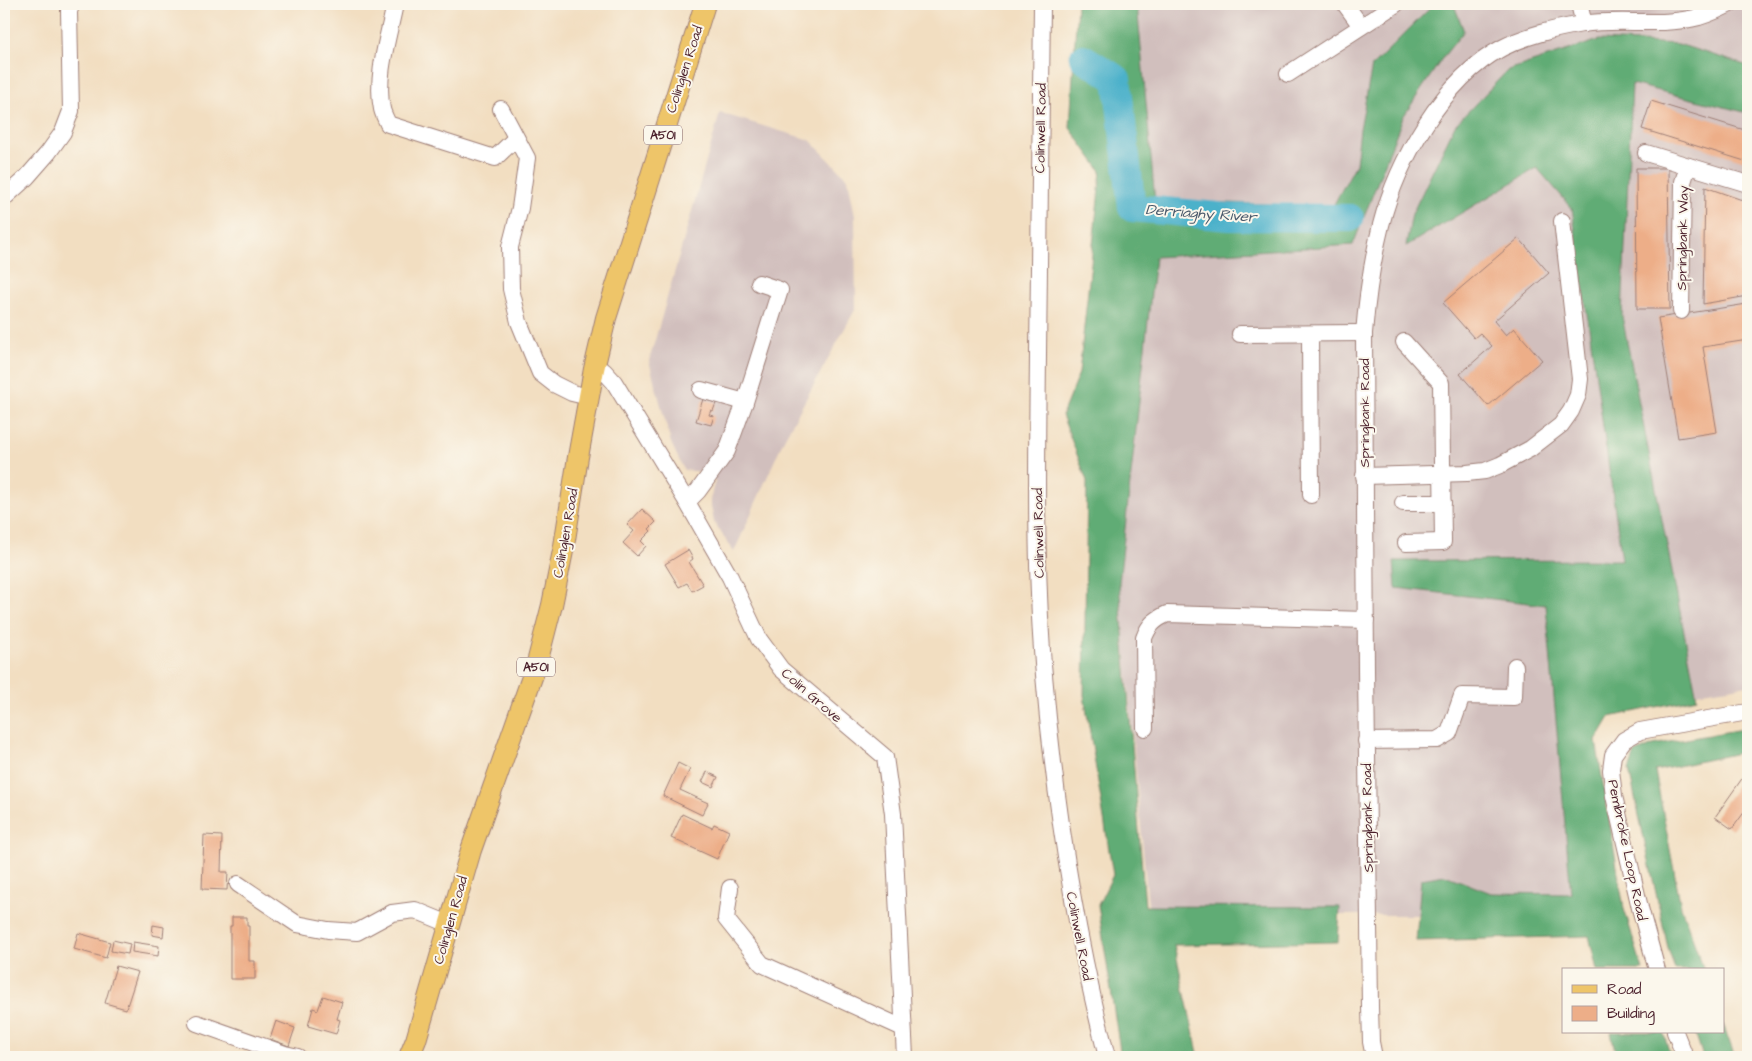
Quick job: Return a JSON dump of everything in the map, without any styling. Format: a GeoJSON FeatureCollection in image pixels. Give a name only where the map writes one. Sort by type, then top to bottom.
{"type":"FeatureCollection","features":[{"type":"Feature","properties":{"kind":"main road","name":"Colinglen Road"},"geometry":{"type":"LineString","coordinates":[[409,1057],[416,1040],[471,850],[537,663],[552,605],[564,546],[594,369],[606,318],[705,4]]}},
{"type":"Feature","properties":{"kind":"street"},"geometry":{"type":"LineString","coordinates":[[4,198],[27,177],[48,153],[63,132],[72,111],[70,11],[72,4]]}},
{"type":"Feature","properties":{"kind":"street"},"geometry":{"type":"LineString","coordinates":[[396,4],[382,67],[382,109],[388,124],[495,158],[516,138]]}},
{"type":"Feature","properties":{"kind":"street","name":"Colinwell Road"},"geometry":{"type":"LineString","coordinates":[[1042,4],[1037,448],[1043,662],[1053,768],[1067,865],[1081,946],[1107,1057]]}},
{"type":"Feature","properties":{"kind":"street"},"geometry":{"type":"LineString","coordinates":[[1345,4],[1361,26]]}},
{"type":"Feature","properties":{"kind":"street"},"geometry":{"type":"LineString","coordinates":[[1288,74],[1396,4]]}},
{"type":"Feature","properties":{"kind":"street"},"geometry":{"type":"LineString","coordinates":[[1579,4],[1584,24]]}},
{"type":"Feature","properties":{"kind":"street","name":"Springbank Road"},"geometry":{"type":"LineString","coordinates":[[1374,1057],[1370,1025],[1366,741],[1364,333],[1366,305],[1375,250],[1390,196],[1412,149],[1442,100],[1480,62],[1501,49],[1528,37],[1584,24],[1680,20],[1698,17],[1730,4]]}},
{"type":"Feature","properties":{"kind":"street"},"geometry":{"type":"LineString","coordinates":[[501,109],[526,158],[520,208],[510,248],[511,289],[519,322],[540,373],[554,384],[566,390],[589,397]]}},
{"type":"Feature","properties":{"kind":"street","name":"Springbank Way"},"geometry":{"type":"LineString","coordinates":[[1646,153],[1748,184]]}},
{"type":"Feature","properties":{"kind":"street","name":"Springbank Way"},"geometry":{"type":"LineString","coordinates":[[1681,311],[1683,182],[1688,166]]}},
{"type":"Feature","properties":{"kind":"street"},"geometry":{"type":"LineString","coordinates":[[1364,476],[1485,471],[1508,461],[1561,425],[1571,411],[1578,395],[1580,379],[1562,221]]}},
{"type":"Feature","properties":{"kind":"street"},"geometry":{"type":"LineString","coordinates":[[687,502],[698,492],[727,451],[745,402],[780,290],[759,284]]}},
{"type":"Feature","properties":{"kind":"street"},"geometry":{"type":"LineString","coordinates":[[1240,334],[1364,333]]}},
{"type":"Feature","properties":{"kind":"street"},"geometry":{"type":"LineString","coordinates":[[1310,334],[1311,495]]}},
{"type":"Feature","properties":{"kind":"street"},"geometry":{"type":"LineString","coordinates":[[1404,342],[1441,383],[1443,474],[1443,542],[1406,543]]}},
{"type":"Feature","properties":{"kind":"street","name":"Colin Grove"},"geometry":{"type":"LineString","coordinates":[[594,369],[604,372],[614,382],[730,577],[759,639],[781,669],[884,757],[893,814],[905,1057]]}},
{"type":"Feature","properties":{"kind":"street"},"geometry":{"type":"LineString","coordinates":[[701,390],[745,402]]}},
{"type":"Feature","properties":{"kind":"street"},"geometry":{"type":"LineString","coordinates":[[1402,504],[1443,503]]}},
{"type":"Feature","properties":{"kind":"street"},"geometry":{"type":"LineString","coordinates":[[1145,728],[1144,638],[1148,628],[1156,619],[1167,614],[1366,620]]}},
{"type":"Feature","properties":{"kind":"street"},"geometry":{"type":"LineString","coordinates":[[1366,741],[1437,740],[1448,733],[1462,696],[1514,697],[1515,666]]}},
{"type":"Feature","properties":{"kind":"street","name":"Pembroke Loop Road"},"geometry":{"type":"LineString","coordinates":[[1656,968],[1640,908],[1614,796],[1611,770],[1613,754],[1624,740],[1640,731],[1748,712]]}},
{"type":"Feature","properties":{"kind":"street"},"geometry":{"type":"LineString","coordinates":[[238,884],[297,924],[328,930],[357,932],[392,913],[415,910],[449,924]]}},
{"type":"Feature","properties":{"kind":"street"},"geometry":{"type":"LineString","coordinates":[[730,888],[726,919],[762,964],[903,1028]]}},
{"type":"Feature","properties":{"kind":"street"},"geometry":{"type":"LineString","coordinates":[[197,1022],[298,1057]]}},
{"type":"Feature","properties":{"kind":"street"},"geometry":{"type":"LineString","coordinates":[[1676,1034],[1685,1057]]}},
{"type":"Feature","properties":{"kind":"shaded area"},"geometry":{"type":"Polygon","coordinates":[[[1137,4],[1748,4],[1748,685],[1689,694],[1569,720],[1581,915],[1149,915],[1119,583],[1155,257],[1154,201],[1137,4]]]}},
{"type":"Feature","properties":{"kind":"shaded area"},"geometry":{"type":"Polygon","coordinates":[[[720,113],[810,140],[848,179],[855,216],[856,308],[785,437],[734,552],[714,522],[710,500],[715,480],[703,472],[684,470],[671,443],[649,361],[720,113]]]}},
{"type":"Feature","properties":{"kind":"green space"},"geometry":{"type":"Polygon","coordinates":[[[1077,4],[1137,4],[1155,201],[1333,206],[1356,164],[1360,129],[1372,66],[1434,4],[1454,5],[1464,31],[1443,57],[1403,117],[1353,245],[1155,257],[1119,583],[1145,906],[1340,907],[1338,942],[1174,945],[1199,1057],[1121,1057],[1098,905],[1113,875],[1084,695],[1087,481],[1062,415],[1079,373],[1101,171],[1070,128],[1077,4]]]}},
{"type":"Feature","properties":{"kind":"green space"},"geometry":{"type":"Polygon","coordinates":[[[1599,40],[1678,44],[1748,66],[1748,113],[1632,84],[1622,316],[1697,698],[1610,717],[1596,741],[1624,909],[1642,968],[1597,968],[1589,936],[1416,941],[1421,879],[1445,875],[1491,893],[1571,894],[1546,605],[1396,588],[1394,561],[1622,560],[1572,208],[1537,168],[1406,246],[1412,214],[1455,125],[1508,70],[1599,40]]]}},
{"type":"Feature","properties":{"kind":"green space"},"geometry":{"type":"Polygon","coordinates":[[[1748,728],[1748,751],[1655,771],[1681,907],[1703,968],[1674,968],[1668,948],[1629,770],[1635,753],[1653,745],[1748,728]]]}},
{"type":"Feature","properties":{"kind":"green space"},"geometry":{"type":"Polygon","coordinates":[[[1724,1027],[1735,1057],[1703,1057],[1696,1034],[1724,1034],[1724,1027]]]}},
{"type":"Feature","properties":{"kind":"green space"},"geometry":{"type":"Polygon","coordinates":[[[1611,1034],[1664,1034],[1671,1057],[1616,1057],[1611,1034]]]}},
{"type":"Feature","properties":{"kind":"building"},"geometry":{"type":"Polygon","coordinates":[[[1651,101],[1748,131],[1748,162],[1642,129],[1651,101]]]}},
{"type":"Feature","properties":{"kind":"building"},"geometry":{"type":"Polygon","coordinates":[[[1636,168],[1668,168],[1670,309],[1637,309],[1636,168]]]}},
{"type":"Feature","properties":{"kind":"building"},"geometry":{"type":"Polygon","coordinates":[[[1705,187],[1748,202],[1748,296],[1703,304],[1705,187]]]}},
{"type":"Feature","properties":{"kind":"building"},"geometry":{"type":"Polygon","coordinates":[[[1519,238],[1549,273],[1494,321],[1506,335],[1514,328],[1542,360],[1488,406],[1460,374],[1492,346],[1480,333],[1474,338],[1443,303],[1519,238]]]}},
{"type":"Feature","properties":{"kind":"building"},"geometry":{"type":"Polygon","coordinates":[[[1747,304],[1748,340],[1703,347],[1717,432],[1678,438],[1658,318],[1747,304]]]}},
{"type":"Feature","properties":{"kind":"building"},"geometry":{"type":"Polygon","coordinates":[[[703,399],[716,403],[709,415],[714,416],[711,425],[696,421],[703,399]]]}},
{"type":"Feature","properties":{"kind":"building"},"geometry":{"type":"Polygon","coordinates":[[[642,509],[656,522],[649,529],[651,531],[641,541],[646,546],[637,556],[623,543],[634,531],[627,525],[642,509]]]}},
{"type":"Feature","properties":{"kind":"building"},"geometry":{"type":"Polygon","coordinates":[[[688,550],[693,559],[689,562],[703,585],[692,591],[687,583],[679,587],[665,564],[688,550]]]}},
{"type":"Feature","properties":{"kind":"building"},"geometry":{"type":"Polygon","coordinates":[[[678,763],[690,769],[680,790],[708,803],[702,815],[663,796],[678,763]]]}},
{"type":"Feature","properties":{"kind":"building"},"geometry":{"type":"Polygon","coordinates":[[[707,772],[718,777],[713,787],[702,782],[707,772]]]}},
{"type":"Feature","properties":{"kind":"building"},"geometry":{"type":"Polygon","coordinates":[[[1746,773],[1748,774],[1748,807],[1732,829],[1715,817],[1746,773]]]}},
{"type":"Feature","properties":{"kind":"building"},"geometry":{"type":"Polygon","coordinates":[[[682,814],[712,828],[714,824],[729,831],[717,859],[671,838],[682,814]]]}},
{"type":"Feature","properties":{"kind":"building"},"geometry":{"type":"Polygon","coordinates":[[[204,835],[222,836],[221,872],[228,872],[227,890],[202,889],[204,835]]]}},
{"type":"Feature","properties":{"kind":"building"},"geometry":{"type":"Polygon","coordinates":[[[232,917],[247,917],[247,926],[249,926],[249,961],[255,961],[255,979],[230,979],[230,926],[232,926],[232,917]]]}},
{"type":"Feature","properties":{"kind":"building"},"geometry":{"type":"Polygon","coordinates":[[[153,925],[164,927],[163,937],[152,935],[153,925]]]}},
{"type":"Feature","properties":{"kind":"building"},"geometry":{"type":"Polygon","coordinates":[[[78,933],[110,942],[106,958],[74,949],[78,933]]]}},
{"type":"Feature","properties":{"kind":"building"},"geometry":{"type":"Polygon","coordinates":[[[113,940],[130,944],[128,954],[111,951],[113,940]]]}},
{"type":"Feature","properties":{"kind":"building"},"geometry":{"type":"Polygon","coordinates":[[[133,942],[159,946],[158,956],[132,952],[133,942]]]}},
{"type":"Feature","properties":{"kind":"building"},"geometry":{"type":"Polygon","coordinates":[[[116,966],[138,972],[126,1009],[105,1003],[116,966]]]}},
{"type":"Feature","properties":{"kind":"building"},"geometry":{"type":"Polygon","coordinates":[[[323,996],[342,1002],[337,1019],[340,1020],[336,1034],[308,1026],[313,1008],[318,1010],[323,996]]]}},
{"type":"Feature","properties":{"kind":"building"},"geometry":{"type":"Polygon","coordinates":[[[276,1021],[295,1028],[289,1046],[270,1039],[276,1021]]]}},
{"type":"Feature","properties":{"kind":"waterway","name":"Derriaghy River"},"geometry":{"type":"LineString","coordinates":[[1083,58],[1117,79],[1132,208],[1229,217],[1350,218]]}}]}
